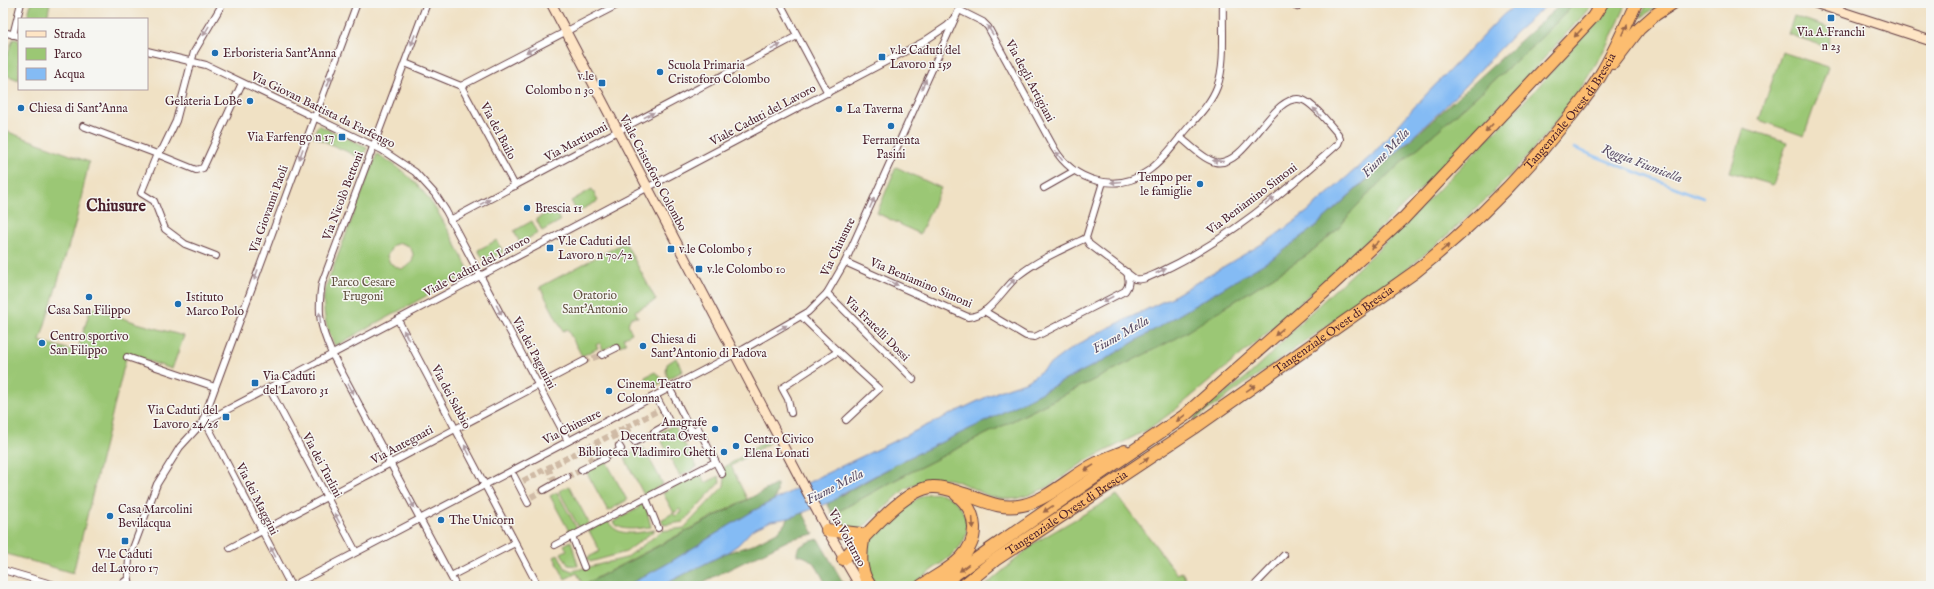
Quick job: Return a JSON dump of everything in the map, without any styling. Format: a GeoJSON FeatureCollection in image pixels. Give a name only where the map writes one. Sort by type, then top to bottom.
{"type":"FeatureCollection","features":[{"type":"Feature","properties":{"kind":"highway","name":"Tangenziale Ovest di Brescia"},"geometry":{"type":"LineString","coordinates":[[939,586],[988,550],[1184,416],[1322,294],[1404,218],[1593,17],[1602,3]]}},
{"type":"Feature","properties":{"kind":"highway","name":"Tangenziale Ovest di Brescia"},"geometry":{"type":"LineString","coordinates":[[963,586],[995,560],[1194,428],[1415,272],[1446,247],[1498,199],[1545,148],[1599,77],[1622,37],[1636,3]]}},
{"type":"Feature","properties":{"kind":"highway"},"geometry":{"type":"LineString","coordinates":[[1599,77],[1620,55],[1639,29],[1656,14],[1673,3]]}},
{"type":"Feature","properties":{"kind":"highway"},"geometry":{"type":"LineString","coordinates":[[841,556],[904,500],[923,488],[933,487],[953,492],[994,506],[1011,507],[1024,505],[1042,497],[1097,463],[1150,440]]}},
{"type":"Feature","properties":{"kind":"highway"},"geometry":{"type":"LineString","coordinates":[[921,586],[966,554],[973,542],[974,519],[971,511],[967,505],[953,492]]}},
{"type":"Feature","properties":{"kind":"highway"},"geometry":{"type":"LineString","coordinates":[[827,529],[862,537]]}},
{"type":"Feature","properties":{"kind":"highway"},"geometry":{"type":"LineString","coordinates":[[862,537],[861,566],[864,576],[870,586]]}},
{"type":"Feature","properties":{"kind":"highway"},"geometry":{"type":"LineString","coordinates":[[974,586],[995,560]]}},
{"type":"Feature","properties":{"kind":"street"},"geometry":{"type":"LineString","coordinates":[[19,18],[21,3]]}},
{"type":"Feature","properties":{"kind":"street"},"geometry":{"type":"LineString","coordinates":[[216,256],[185,244],[165,229],[154,201],[141,193],[157,154],[163,148],[176,121],[194,52],[222,3]]}},
{"type":"Feature","properties":{"kind":"street","name":"Via Giovanni Paoli"},"geometry":{"type":"LineString","coordinates":[[203,422],[357,3]]}},
{"type":"Feature","properties":{"kind":"street","name":"Via Nicolò Bettoni"},"geometry":{"type":"LineString","coordinates":[[427,3],[322,283],[319,301],[319,321],[332,354],[456,586]]}},
{"type":"Feature","properties":{"kind":"street","name":"Viale Cristoforo Colombo"},"geometry":{"type":"LineString","coordinates":[[551,3],[736,353]]}},
{"type":"Feature","properties":{"kind":"street"},"geometry":{"type":"LineString","coordinates":[[780,3],[828,93]]}},
{"type":"Feature","properties":{"kind":"street","name":"Via Chiusure"},"geometry":{"type":"LineString","coordinates":[[292,586],[802,317],[827,293],[845,262],[962,3]]}},
{"type":"Feature","properties":{"kind":"street"},"geometry":{"type":"LineString","coordinates":[[1126,272],[1089,244],[1086,238],[1103,182],[1120,182],[1142,175],[1156,164],[1208,104],[1218,85],[1221,70],[1223,3]]}},
{"type":"Feature","properties":{"kind":"street"},"geometry":{"type":"LineString","coordinates":[[1815,3],[1931,41]]}},
{"type":"Feature","properties":{"kind":"street"},"geometry":{"type":"LineString","coordinates":[[405,63],[461,86],[617,4]]}},
{"type":"Feature","properties":{"kind":"street","name":"Via degli Artigiani"},"geometry":{"type":"LineString","coordinates":[[959,10],[988,26],[1062,161],[1074,171],[1086,177],[1103,182]]}},
{"type":"Feature","properties":{"kind":"street","name":"Viale Caduti del Lavoro"},"geometry":{"type":"LineString","coordinates":[[129,583],[129,559],[157,484],[180,447],[203,422],[828,93],[923,42],[947,26],[954,19]]}},
{"type":"Feature","properties":{"kind":"street"},"geometry":{"type":"LineString","coordinates":[[4,34],[16,35],[18,22]]}},
{"type":"Feature","properties":{"kind":"street","name":"Via Martinoni"},"geometry":{"type":"LineString","coordinates":[[450,220],[797,36]]}},
{"type":"Feature","properties":{"kind":"street","name":"Viale Caduti del Lavoro"},"geometry":{"type":"LineString","coordinates":[[923,42],[935,39],[945,39]]}},
{"type":"Feature","properties":{"kind":"street","name":"Via Giovan Battista da Farfengo"},"geometry":{"type":"LineString","coordinates":[[148,51],[192,60],[206,65],[316,117],[391,155],[415,172],[435,194],[481,276]]}},
{"type":"Feature","properties":{"kind":"street"},"geometry":{"type":"LineString","coordinates":[[83,126],[196,170],[203,168],[242,83]]}},
{"type":"Feature","properties":{"kind":"street","name":"Via del Bailo"},"geometry":{"type":"LineString","coordinates":[[461,86],[515,186]]}},
{"type":"Feature","properties":{"kind":"street","name":"Via Beniamino Simoni"},"geometry":{"type":"LineString","coordinates":[[1126,272],[1135,279],[1143,280],[1174,266],[1222,237],[1310,168],[1338,144],[1340,139],[1338,134],[1310,104],[1298,98],[1282,105],[1237,154],[1223,162],[1209,160],[1180,137]]}},
{"type":"Feature","properties":{"kind":"street"},"geometry":{"type":"LineString","coordinates":[[1044,188],[1072,174],[1074,171]]}},
{"type":"Feature","properties":{"kind":"street"},"geometry":{"type":"LineString","coordinates":[[984,311],[1019,275],[1086,238]]}},
{"type":"Feature","properties":{"kind":"street","name":"Via Beniamino Simoni"},"geometry":{"type":"LineString","coordinates":[[845,262],[968,317],[976,316],[984,311],[1026,336],[1035,337],[1125,290],[1128,286],[1129,280],[1126,272]]}},
{"type":"Feature","properties":{"kind":"street","name":"Via dei Paganini"},"geometry":{"type":"LineString","coordinates":[[481,276],[568,441]]}},
{"type":"Feature","properties":{"kind":"street","name":"Via Fratelli Dossi"},"geometry":{"type":"LineString","coordinates":[[827,293],[913,379]]}},
{"type":"Feature","properties":{"kind":"street"},"geometry":{"type":"LineString","coordinates":[[802,317],[837,352],[879,389],[846,420]]}},
{"type":"Feature","properties":{"kind":"street","name":"Via dei Sabbio"},"geometry":{"type":"LineString","coordinates":[[398,320],[536,582]]}},
{"type":"Feature","properties":{"kind":"street"},"geometry":{"type":"LineString","coordinates":[[602,355],[616,348]]}},
{"type":"Feature","properties":{"kind":"street"},"geometry":{"type":"LineString","coordinates":[[791,413],[788,399],[782,388],[837,352]]}},
{"type":"Feature","properties":{"kind":"street","name":"Via Volturno"},"geometry":{"type":"LineString","coordinates":[[736,353],[841,556],[860,586]]}},
{"type":"Feature","properties":{"kind":"street"},"geometry":{"type":"LineString","coordinates":[[127,357],[215,387]]}},
{"type":"Feature","properties":{"kind":"street","name":"Via Antegnati"},"geometry":{"type":"LineString","coordinates":[[230,548],[584,361]]}},
{"type":"Feature","properties":{"kind":"street","name":"Via dei Turlini"},"geometry":{"type":"LineString","coordinates":[[268,388],[356,552]]}},
{"type":"Feature","properties":{"kind":"street"},"geometry":{"type":"LineString","coordinates":[[672,393],[692,432]]}},
{"type":"Feature","properties":{"kind":"street"},"geometry":{"type":"LineString","coordinates":[[654,432],[670,423],[658,400]]}},
{"type":"Feature","properties":{"kind":"street","name":"Via dei Maggini"},"geometry":{"type":"LineString","coordinates":[[203,422],[292,586]]}},
{"type":"Feature","properties":{"kind":"street"},"geometry":{"type":"LineString","coordinates":[[684,436],[698,428],[722,474]]}},
{"type":"Feature","properties":{"kind":"street"},"geometry":{"type":"LineString","coordinates":[[634,439],[635,442],[641,439]]}},
{"type":"Feature","properties":{"kind":"street"},"geometry":{"type":"LineString","coordinates":[[581,470],[593,462],[605,458]]}},
{"type":"Feature","properties":{"kind":"street"},"geometry":{"type":"LineString","coordinates":[[555,545],[715,462]]}},
{"type":"Feature","properties":{"kind":"street"},"geometry":{"type":"LineString","coordinates":[[514,476],[520,483],[529,500]]}},
{"type":"Feature","properties":{"kind":"street"},"geometry":{"type":"LineString","coordinates":[[544,490],[555,482],[568,478]]}},
{"type":"Feature","properties":{"kind":"street"},"geometry":{"type":"LineString","coordinates":[[646,498],[658,528]]}},
{"type":"Feature","properties":{"kind":"street"},"geometry":{"type":"LineString","coordinates":[[572,536],[584,567]]}},
{"type":"Feature","properties":{"kind":"street"},"geometry":{"type":"LineString","coordinates":[[451,576],[515,542]]}},
{"type":"Feature","properties":{"kind":"street"},"geometry":{"type":"LineString","coordinates":[[1254,586],[1284,555]]}},
{"type":"Feature","properties":{"kind":"street"},"geometry":{"type":"LineString","coordinates":[[3,570],[58,586]]}},
{"type":"Feature","properties":{"kind":"street"},"geometry":{"type":"LineString","coordinates":[[32,586],[35,579]]}},
{"type":"Feature","properties":{"kind":"street"},"geometry":{"type":"LineString","coordinates":[[119,586],[129,583]]}},
{"type":"Feature","properties":{"kind":"green space"},"geometry":{"type":"Polygon","coordinates":[[[31,3],[50,3],[47,18],[27,18],[31,3]]]}},
{"type":"Feature","properties":{"kind":"green space"},"geometry":{"type":"Polygon","coordinates":[[[1562,3],[1575,3],[1535,44],[1382,180],[1352,211],[1338,229],[1307,255],[1177,338],[897,479],[839,511],[831,511],[827,503],[906,459],[984,422],[1104,360],[1278,255],[1317,225],[1562,3]]]}},
{"type":"Feature","properties":{"kind":"green space"},"geometry":{"type":"Polygon","coordinates":[[[1575,3],[1594,3],[1520,85],[1459,147],[1432,178],[1279,323],[1175,410],[1147,430],[1084,462],[1048,487],[1029,495],[1016,499],[1002,499],[989,496],[957,481],[948,479],[933,479],[917,483],[905,489],[860,530],[839,526],[831,511],[839,511],[897,479],[1121,366],[1221,310],[1307,255],[1338,229],[1352,211],[1382,180],[1535,44],[1575,3]]]}},
{"type":"Feature","properties":{"kind":"green space"},"geometry":{"type":"Polygon","coordinates":[[[1611,3],[1627,3],[1608,44],[1585,82],[1559,118],[1500,186],[1434,247],[1399,275],[1194,420],[1196,415],[1248,376],[1307,316],[1409,220],[1538,87],[1611,3]]]}},
{"type":"Feature","properties":{"kind":"green space"},"geometry":{"type":"Polygon","coordinates":[[[1647,3],[1661,3],[1641,17],[1647,3]]]}},
{"type":"Feature","properties":{"kind":"green space"},"geometry":{"type":"Polygon","coordinates":[[[1794,16],[1833,29],[1827,47],[1788,34],[1794,16]]]}},
{"type":"Feature","properties":{"kind":"green space"},"geometry":{"type":"Polygon","coordinates":[[[13,39],[18,40],[18,80],[3,74],[3,67],[13,39]]]}},
{"type":"Feature","properties":{"kind":"green space"},"geometry":{"type":"Polygon","coordinates":[[[1782,52],[1828,67],[1804,136],[1759,120],[1782,52]]]}},
{"type":"Feature","properties":{"kind":"green space"},"geometry":{"type":"Polygon","coordinates":[[[318,125],[367,147],[363,159],[313,136],[318,125]]]}},
{"type":"Feature","properties":{"kind":"green space"},"geometry":{"type":"Polygon","coordinates":[[[1744,128],[1787,142],[1773,185],[1730,172],[1744,128]]]}},
{"type":"Feature","properties":{"kind":"green space"},"geometry":{"type":"Polygon","coordinates":[[[3,130],[89,162],[76,221],[40,341],[77,352],[91,307],[137,323],[184,336],[172,369],[127,354],[73,573],[3,553],[3,130]]]}},
{"type":"Feature","properties":{"kind":"green space","name":"Parco Cesare Frugoni"},"geometry":{"type":"Polygon","coordinates":[[[377,154],[395,165],[422,191],[442,220],[470,272],[335,346],[325,318],[325,289],[377,154]],[[401,243],[393,245],[387,256],[390,263],[400,269],[408,266],[413,257],[409,246],[401,243]]]}},
{"type":"Feature","properties":{"kind":"green space"},"geometry":{"type":"Polygon","coordinates":[[[896,167],[941,188],[920,234],[877,213],[896,167]]]}},
{"type":"Feature","properties":{"kind":"green space"},"geometry":{"type":"Polygon","coordinates":[[[592,189],[598,201],[577,212],[571,201],[592,189]]]}},
{"type":"Feature","properties":{"kind":"green space"},"geometry":{"type":"Polygon","coordinates":[[[554,210],[560,221],[542,231],[536,219],[554,210]]]}},
{"type":"Feature","properties":{"kind":"green space"},"geometry":{"type":"Polygon","coordinates":[[[532,221],[538,233],[520,243],[514,231],[532,221]]]}},
{"type":"Feature","properties":{"kind":"green space"},"geometry":{"type":"Polygon","coordinates":[[[497,240],[503,252],[485,262],[478,250],[497,240]]]}},
{"type":"Feature","properties":{"kind":"green space","name":"Oratorio Sant'Antonio"},"geometry":{"type":"Polygon","coordinates":[[[625,242],[656,300],[635,311],[638,317],[632,317],[629,321],[632,333],[623,338],[626,343],[620,346],[618,342],[603,350],[600,343],[596,345],[598,348],[582,356],[567,329],[563,331],[540,287],[625,242]]]}},
{"type":"Feature","properties":{"kind":"green space"},"geometry":{"type":"Polygon","coordinates":[[[676,358],[683,371],[668,379],[666,372],[667,364],[676,358]]]}},
{"type":"Feature","properties":{"kind":"green space"},"geometry":{"type":"Polygon","coordinates":[[[655,372],[665,381],[651,388],[645,377],[655,372]]]}},
{"type":"Feature","properties":{"kind":"green space"},"geometry":{"type":"Polygon","coordinates":[[[674,425],[697,467],[680,476],[658,434],[674,425]]]}},
{"type":"Feature","properties":{"kind":"green space"},"geometry":{"type":"Polygon","coordinates":[[[767,440],[769,443],[731,466],[747,499],[583,585],[577,573],[565,579],[554,557],[558,554],[565,568],[572,571],[626,558],[662,531],[684,528],[724,486],[725,477],[722,469],[767,440]]]}},
{"type":"Feature","properties":{"kind":"green space"},"geometry":{"type":"Polygon","coordinates":[[[643,447],[663,484],[644,495],[624,457],[643,447]]]}},
{"type":"Feature","properties":{"kind":"green space"},"geometry":{"type":"Polygon","coordinates":[[[606,461],[627,500],[608,511],[586,471],[606,461]]]}},
{"type":"Feature","properties":{"kind":"green space"},"geometry":{"type":"Polygon","coordinates":[[[700,473],[705,483],[719,476],[720,482],[683,522],[664,525],[661,520],[673,513],[675,516],[682,512],[680,509],[674,513],[663,493],[700,473]]]}},
{"type":"Feature","properties":{"kind":"green space"},"geometry":{"type":"Polygon","coordinates":[[[777,484],[777,492],[774,500],[753,511],[667,564],[626,586],[582,586],[777,484]]]}},
{"type":"Feature","properties":{"kind":"green space"},"geometry":{"type":"Polygon","coordinates":[[[569,486],[589,523],[579,528],[559,491],[569,486]]]}},
{"type":"Feature","properties":{"kind":"green space"},"geometry":{"type":"Polygon","coordinates":[[[557,492],[577,529],[570,533],[550,496],[557,492]]]}},
{"type":"Feature","properties":{"kind":"green space"},"geometry":{"type":"Polygon","coordinates":[[[939,493],[954,500],[960,506],[964,514],[967,524],[964,540],[960,547],[947,559],[910,585],[899,587],[877,586],[868,572],[865,559],[869,540],[875,533],[915,500],[927,494],[939,493]]]}},
{"type":"Feature","properties":{"kind":"green space"},"geometry":{"type":"Polygon","coordinates":[[[1117,495],[1177,574],[1182,572],[1189,586],[985,586],[1036,542],[1117,495]]]}},
{"type":"Feature","properties":{"kind":"green space"},"geometry":{"type":"Polygon","coordinates":[[[645,502],[651,527],[625,529],[613,522],[639,508],[638,506],[645,502]]]}},
{"type":"Feature","properties":{"kind":"green space"},"geometry":{"type":"Polygon","coordinates":[[[803,513],[814,534],[791,539],[695,586],[661,586],[726,553],[752,545],[779,531],[789,518],[803,513]]]}},
{"type":"Feature","properties":{"kind":"green space"},"geometry":{"type":"Polygon","coordinates":[[[608,521],[612,527],[623,532],[636,533],[655,530],[626,552],[590,562],[587,558],[600,551],[589,531],[608,521]]]}},
{"type":"Feature","properties":{"kind":"green space"},"geometry":{"type":"Polygon","coordinates":[[[818,539],[845,586],[827,586],[816,566],[803,556],[797,555],[797,551],[801,546],[818,539]]]}},
{"type":"Feature","properties":{"kind":"green space"},"geometry":{"type":"Polygon","coordinates":[[[571,541],[578,566],[568,565],[561,553],[567,550],[564,545],[571,541]]]}},
{"type":"Feature","properties":{"kind":"water","name":"Fiume Mella"},"geometry":{"type":"Polygon","coordinates":[[[1518,3],[1549,3],[1516,32],[1443,109],[1317,225],[1278,255],[1104,360],[984,422],[906,459],[843,493],[833,501],[789,518],[771,521],[752,530],[738,545],[726,553],[661,586],[626,586],[667,564],[753,511],[823,475],[999,391],[1028,381],[1066,352],[1094,335],[1172,297],[1272,238],[1307,212],[1372,155],[1417,104],[1502,16],[1518,3]]]}},
{"type":"Feature","properties":{"kind":"waterway","name":"Roggia Fiumicella"},"geometry":{"type":"LineString","coordinates":[[1574,148],[1703,198]]}},
{"type":"Feature","properties":{"kind":"tunnel"},"geometry":{"type":"LineString","coordinates":[[584,361],[602,355]]}},
{"type":"Feature","properties":{"kind":"tunnel"},"geometry":{"type":"LineString","coordinates":[[523,481],[661,409]]}},
{"type":"Feature","properties":{"kind":"tunnel"},"geometry":{"type":"LineString","coordinates":[[627,427],[633,439]]}},
{"type":"Feature","properties":{"kind":"tunnel"},"geometry":{"type":"LineString","coordinates":[[641,439],[654,432]]}},
{"type":"Feature","properties":{"kind":"tunnel"},"geometry":{"type":"LineString","coordinates":[[613,434],[619,446]]}},
{"type":"Feature","properties":{"kind":"tunnel"},"geometry":{"type":"LineString","coordinates":[[585,449],[592,461]]}},
{"type":"Feature","properties":{"kind":"tunnel"},"geometry":{"type":"LineString","coordinates":[[605,458],[618,451]]}},
{"type":"Feature","properties":{"kind":"tunnel"},"geometry":{"type":"LineString","coordinates":[[548,468],[554,481]]}},
{"type":"Feature","properties":{"kind":"tunnel"},"geometry":{"type":"LineString","coordinates":[[567,477],[581,470]]}},
{"type":"Feature","properties":{"kind":"tunnel"},"geometry":{"type":"LineString","coordinates":[[531,497],[544,490]]}},
{"type":"Feature","properties":{"kind":"place","name":"Via A.Franchi n 23"},"geometry":{"type":"Point","coordinates":[1831,18]}},
{"type":"Feature","properties":{"kind":"place","name":"Erboristeria Sant'Anna"},"geometry":{"type":"Point","coordinates":[215,53]}},
{"type":"Feature","properties":{"kind":"place","name":"v.le Caduti del Lavoro n 159"},"geometry":{"type":"Point","coordinates":[882,57]}},
{"type":"Feature","properties":{"kind":"place","name":"Scuola Primaria Cristoforo Colombo"},"geometry":{"type":"Point","coordinates":[660,72]}},
{"type":"Feature","properties":{"kind":"place","name":"v.le Colombo n 30"},"geometry":{"type":"Point","coordinates":[602,83]}},
{"type":"Feature","properties":{"kind":"place","name":"Gelateria LoBe"},"geometry":{"type":"Point","coordinates":[250,101]}},
{"type":"Feature","properties":{"kind":"place","name":"Chiesa di Sant'Anna"},"geometry":{"type":"Point","coordinates":[21,108]}},
{"type":"Feature","properties":{"kind":"place","name":"La Taverna"},"geometry":{"type":"Point","coordinates":[839,109]}},
{"type":"Feature","properties":{"kind":"place","name":"Ferramenta Pasini"},"geometry":{"type":"Point","coordinates":[891,126]}},
{"type":"Feature","properties":{"kind":"place","name":"Via Farfengo n 17"},"geometry":{"type":"Point","coordinates":[342,137]}},
{"type":"Feature","properties":{"kind":"place","name":"Tempo per le famiglie"},"geometry":{"type":"Point","coordinates":[1200,184]}},
{"type":"Feature","properties":{"kind":"place","name":"Brescia 11"},"geometry":{"type":"Point","coordinates":[527,208]}},
{"type":"Feature","properties":{"kind":"place","name":"V.le Caduti del Lavoro n 70/72"},"geometry":{"type":"Point","coordinates":[550,248]}},
{"type":"Feature","properties":{"kind":"place","name":"v.le Colombo 5"},"geometry":{"type":"Point","coordinates":[671,249]}},
{"type":"Feature","properties":{"kind":"place","name":"v.le Colombo 10"},"geometry":{"type":"Point","coordinates":[699,269]}},
{"type":"Feature","properties":{"kind":"place","name":"Casa San Filippo"},"geometry":{"type":"Point","coordinates":[89,297]}},
{"type":"Feature","properties":{"kind":"place","name":"Istituto Marco Polo"},"geometry":{"type":"Point","coordinates":[178,304]}},
{"type":"Feature","properties":{"kind":"place","name":"Centro sportivo San Filippo"},"geometry":{"type":"Point","coordinates":[42,343]}},
{"type":"Feature","properties":{"kind":"place","name":"Chiesa di Sant'Antonio di Padova"},"geometry":{"type":"Point","coordinates":[643,346]}},
{"type":"Feature","properties":{"kind":"place","name":"Via Caduti del Lavoro 31"},"geometry":{"type":"Point","coordinates":[255,383]}},
{"type":"Feature","properties":{"kind":"place","name":"Cinema Teatro Colonna"},"geometry":{"type":"Point","coordinates":[609,391]}},
{"type":"Feature","properties":{"kind":"place","name":"Via Caduti del Lavoro 24/26"},"geometry":{"type":"Point","coordinates":[226,417]}},
{"type":"Feature","properties":{"kind":"place","name":"Anagrafe Decentrata Ovest"},"geometry":{"type":"Point","coordinates":[715,429]}},
{"type":"Feature","properties":{"kind":"place","name":"Centro Civico Elena Lonati"},"geometry":{"type":"Point","coordinates":[736,446]}},
{"type":"Feature","properties":{"kind":"place","name":"Biblioteca Vladimiro Ghetti"},"geometry":{"type":"Point","coordinates":[724,452]}},
{"type":"Feature","properties":{"kind":"place","name":"Casa Marcolini Bevilacqua"},"geometry":{"type":"Point","coordinates":[110,516]}},
{"type":"Feature","properties":{"kind":"place","name":"The Unicorn"},"geometry":{"type":"Point","coordinates":[441,520]}},
{"type":"Feature","properties":{"kind":"place","name":"V.le Caduti del Lavoro 17"},"geometry":{"type":"Point","coordinates":[125,541]}},
{"type":"Feature","properties":{"kind":"district","name":"Chiusure"},"geometry":{"type":"Point","coordinates":[116,207]}}]}
